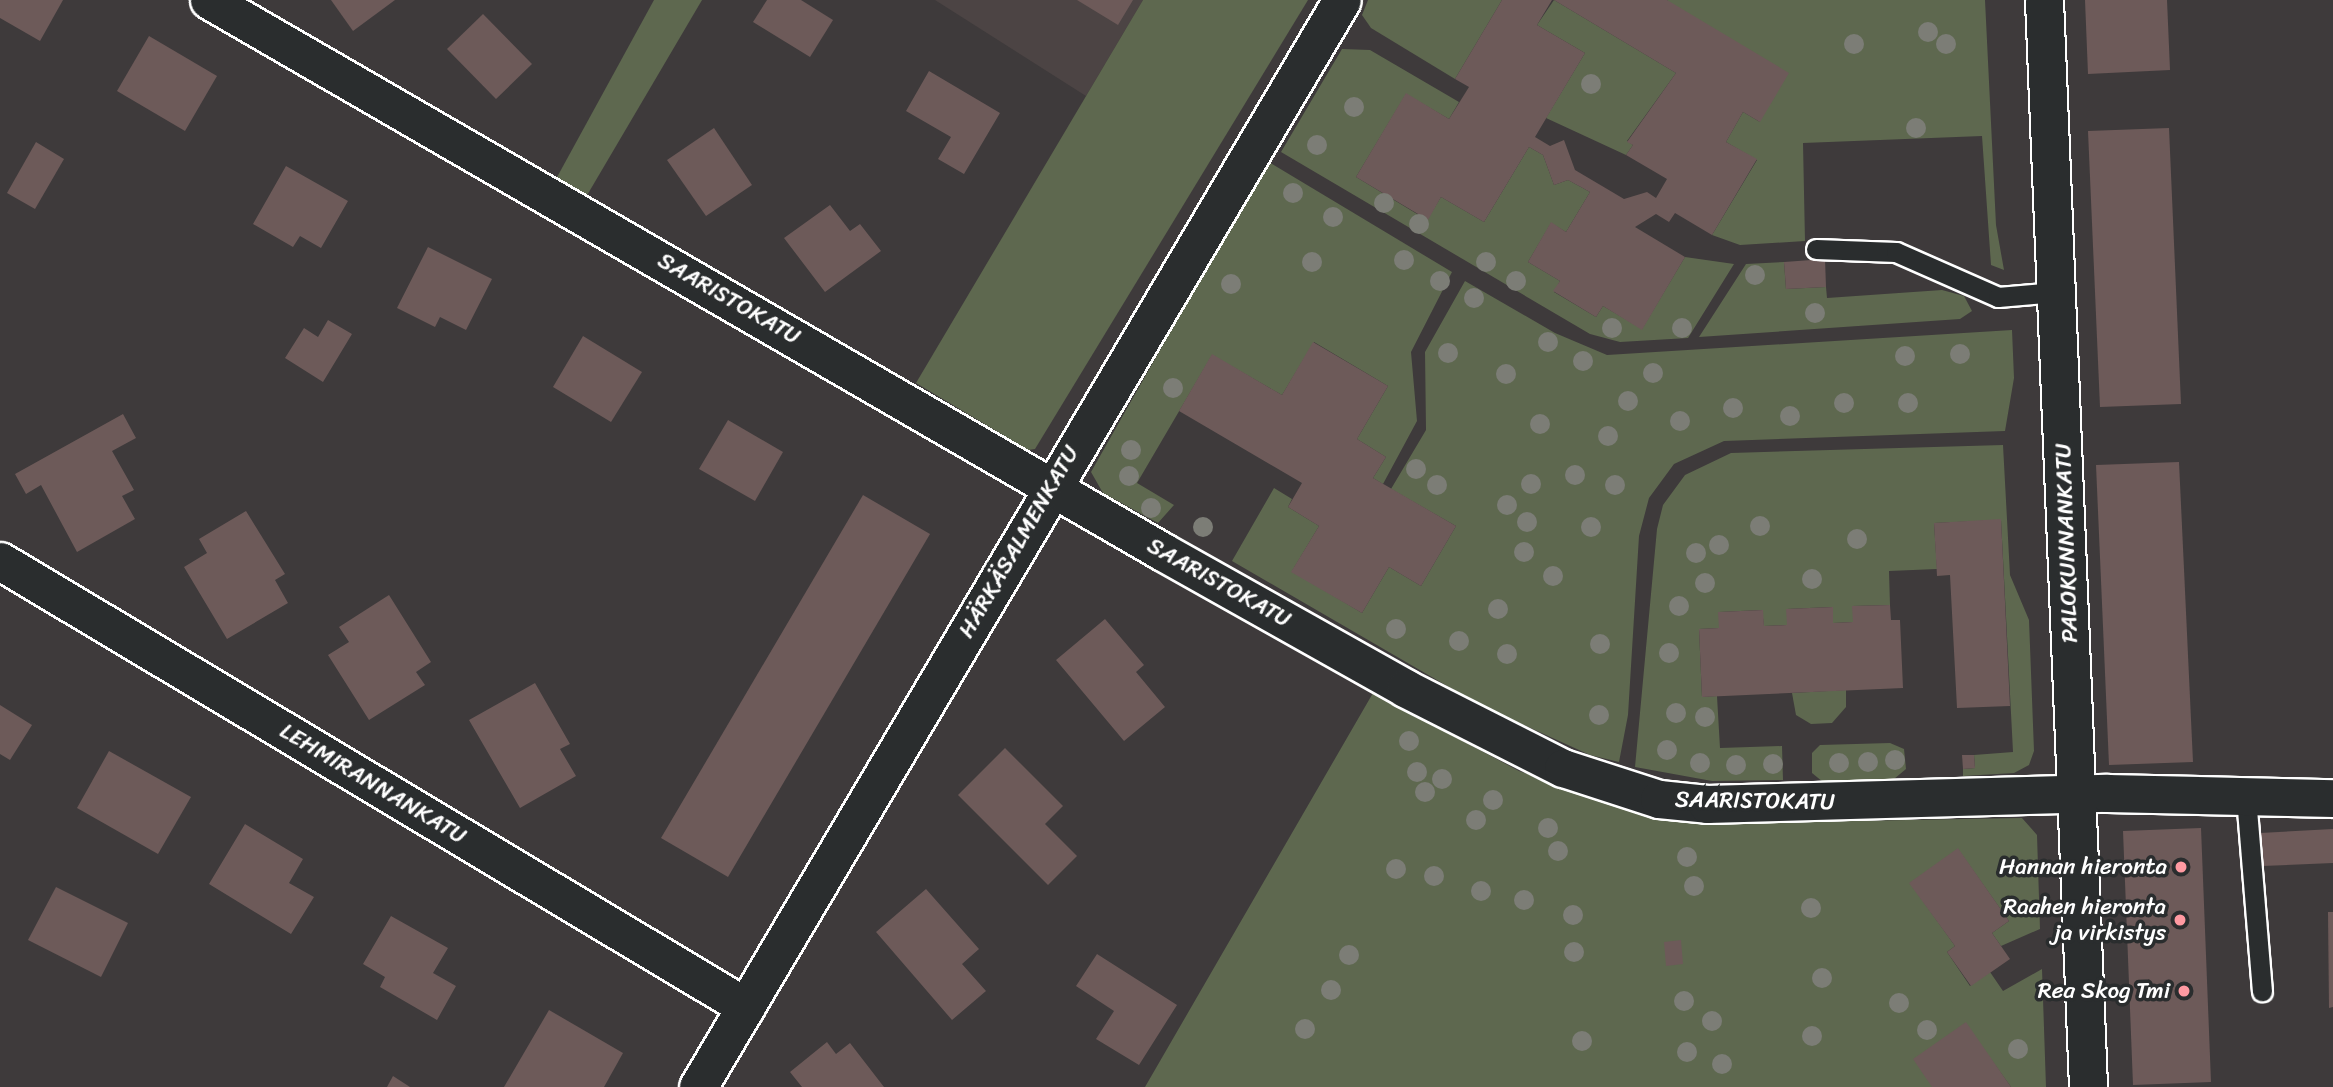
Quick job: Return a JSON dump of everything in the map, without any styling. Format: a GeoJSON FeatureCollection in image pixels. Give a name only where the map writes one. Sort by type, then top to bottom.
{"type":"FeatureCollection","features":[{"type":"Feature","properties":{"kind":"street","name":"SAARISTOKATU"},"geometry":{"type":"LineString","coordinates":[[209,0],[1051,488],[1497,738],[1620,789],[1659,799],[1752,805],[2078,793],[2333,798]]}},
{"type":"Feature","properties":{"kind":"street","name":"HÄRKÄSALMENKATU"},"geometry":{"type":"LineString","coordinates":[[698,1087],[1342,0]]}},
{"type":"Feature","properties":{"kind":"street","name":"PALOKUNNANKATU"},"geometry":{"type":"LineString","coordinates":[[2044,0],[2088,1087]]}},
{"type":"Feature","properties":{"kind":"street","name":"LEHMIRANNANKATU"},"geometry":{"type":"LineString","coordinates":[[0,561],[746,1007]]}},
{"type":"Feature","properties":{"kind":"lane"},"geometry":{"type":"LineString","coordinates":[[1816,249],[1896,252],[1998,297],[2056,292]]}},
{"type":"Feature","properties":{"kind":"lane"},"geometry":{"type":"LineString","coordinates":[[2246,797],[2262,990]]}},
{"type":"Feature","properties":{"kind":"shaded area"},"geometry":{"type":"Polygon","coordinates":[[[935,0],[1143,0],[1086,96],[935,0]]]}},
{"type":"Feature","properties":{"kind":"green space"},"geometry":{"type":"Polygon","coordinates":[[[654,0],[702,0],[586,197],[556,179],[654,0]]]}},
{"type":"Feature","properties":{"kind":"green space"},"geometry":{"type":"Polygon","coordinates":[[[1143,0],[1308,0],[1035,449],[1028,450],[916,383],[1143,0]]]}},
{"type":"Feature","properties":{"kind":"green space"},"geometry":{"type":"Polygon","coordinates":[[[1368,0],[1502,0],[1455,79],[1371,28],[1362,15],[1368,0]]]}},
{"type":"Feature","properties":{"kind":"green space"},"geometry":{"type":"Polygon","coordinates":[[[1554,0],[1676,73],[1627,141],[1633,145],[1626,155],[1546,118],[1585,53],[1537,25],[1554,0]]]}},
{"type":"Feature","properties":{"kind":"green space"},"geometry":{"type":"Polygon","coordinates":[[[1667,0],[1985,0],[1996,225],[2004,270],[1991,265],[1982,136],[1803,143],[1805,241],[1740,245],[1712,235],[1757,160],[1726,142],[1743,112],[1760,122],[1667,0]]]}},
{"type":"Feature","properties":{"kind":"green space"},"geometry":{"type":"Polygon","coordinates":[[[1342,49],[1370,50],[1459,102],[1449,119],[1406,94],[1356,177],[1427,220],[1441,197],[1484,222],[1529,147],[1543,155],[1554,185],[1568,180],[1590,192],[1566,232],[1551,223],[1528,262],[1560,281],[1554,292],[1596,317],[1603,306],[1642,329],[1685,257],[1734,264],[1688,338],[1620,342],[1590,334],[1281,152],[1342,49]]]}},
{"type":"Feature","properties":{"kind":"green space"},"geometry":{"type":"Polygon","coordinates":[[[1267,161],[1452,272],[1411,352],[1417,421],[1383,484],[1373,478],[1386,457],[1357,439],[1388,386],[1314,342],[1282,395],[1212,355],[1137,483],[1174,505],[1158,523],[1103,493],[1091,472],[1267,161]]]}},
{"type":"Feature","properties":{"kind":"green space"},"geometry":{"type":"Polygon","coordinates":[[[1784,262],[1786,289],[1826,287],[1827,298],[1942,290],[1964,296],[1972,311],[1960,319],[1699,337],[1746,264],[1784,262]]]}},
{"type":"Feature","properties":{"kind":"green space"},"geometry":{"type":"Polygon","coordinates":[[[1465,281],[1555,333],[1607,355],[2012,330],[2014,378],[2005,431],[1724,441],[1674,464],[1649,498],[1639,536],[1628,715],[1619,762],[1590,755],[1480,705],[1232,561],[1274,488],[1292,499],[1288,507],[1319,526],[1292,571],[1362,613],[1389,567],[1421,586],[1456,526],[1391,489],[1426,430],[1425,352],[1465,281]]]}},
{"type":"Feature","properties":{"kind":"green space"},"geometry":{"type":"Polygon","coordinates":[[[2003,445],[2010,575],[2029,620],[2034,751],[2029,765],[2014,773],[1963,776],[1963,769],[1975,768],[1974,755],[2013,752],[2001,520],[1934,523],[1937,569],[1889,571],[1890,605],[1853,606],[1853,622],[1833,623],[1832,607],[1787,609],[1787,625],[1764,626],[1762,610],[1719,612],[1719,628],[1699,629],[1702,697],[1717,696],[1720,748],[1782,746],[1783,780],[1712,781],[1635,767],[1657,529],[1663,505],[1685,475],[1731,453],[2003,445]]]}},
{"type":"Feature","properties":{"kind":"green space"},"geometry":{"type":"Polygon","coordinates":[[[1846,690],[1846,707],[1832,723],[1811,724],[1796,715],[1792,693],[1846,690]]]}},
{"type":"Feature","properties":{"kind":"green space"},"geometry":{"type":"Polygon","coordinates":[[[1373,693],[1519,771],[1637,812],[1738,823],[2022,818],[2037,835],[2040,929],[2001,946],[1992,933],[2009,921],[1958,849],[1910,883],[1955,946],[1947,952],[1970,986],[1990,972],[2003,991],[2042,969],[2046,1087],[2011,1087],[1965,1023],[1932,1087],[1145,1087],[1373,693]]]}},
{"type":"Feature","properties":{"kind":"green space"},"geometry":{"type":"Polygon","coordinates":[[[1890,743],[1904,749],[1906,769],[1894,779],[1823,782],[1812,773],[1812,753],[1820,745],[1890,743]]]}},
{"type":"Feature","properties":{"kind":"building"},"geometry":{"type":"Polygon","coordinates":[[[0,0],[63,0],[40,41],[0,18],[0,0]]]}},
{"type":"Feature","properties":{"kind":"building"},"geometry":{"type":"Polygon","coordinates":[[[331,0],[395,0],[353,31],[331,0]]]}},
{"type":"Feature","properties":{"kind":"building"},"geometry":{"type":"Polygon","coordinates":[[[767,0],[801,0],[833,20],[810,57],[753,22],[767,0]]]}},
{"type":"Feature","properties":{"kind":"building"},"geometry":{"type":"Polygon","coordinates":[[[1077,0],[1133,0],[1118,25],[1077,0]]]}},
{"type":"Feature","properties":{"kind":"building"},"geometry":{"type":"Polygon","coordinates":[[[1502,0],[1552,0],[1537,25],[1585,53],[1535,137],[1550,146],[1564,140],[1575,170],[1624,199],[1647,192],[1656,198],[1667,179],[1626,155],[1633,145],[1627,142],[1676,73],[1554,0],[1667,0],[1789,73],[1760,122],[1743,112],[1726,142],[1757,159],[1712,235],[1675,213],[1669,222],[1656,214],[1635,227],[1685,257],[1642,330],[1603,306],[1596,317],[1553,291],[1560,281],[1528,262],[1551,222],[1566,232],[1590,192],[1568,180],[1554,185],[1543,155],[1529,147],[1484,222],[1441,197],[1428,220],[1356,177],[1406,93],[1449,119],[1469,87],[1455,79],[1502,0]]]}},
{"type":"Feature","properties":{"kind":"building"},"geometry":{"type":"Polygon","coordinates":[[[2085,0],[2167,0],[2170,70],[2088,74],[2085,0]]]}},
{"type":"Feature","properties":{"kind":"building"},"geometry":{"type":"Polygon","coordinates":[[[483,14],[532,64],[496,99],[447,49],[483,14]]]}},
{"type":"Feature","properties":{"kind":"building"},"geometry":{"type":"Polygon","coordinates":[[[149,36],[217,76],[185,131],[117,91],[149,36]]]}},
{"type":"Feature","properties":{"kind":"building"},"geometry":{"type":"Polygon","coordinates":[[[929,71],[1000,113],[964,174],[938,159],[951,137],[906,111],[929,71]]]}},
{"type":"Feature","properties":{"kind":"building"},"geometry":{"type":"Polygon","coordinates":[[[714,128],[752,185],[706,216],[667,160],[714,128]]]}},
{"type":"Feature","properties":{"kind":"building"},"geometry":{"type":"Polygon","coordinates":[[[2169,128],[2181,404],[2100,407],[2088,131],[2169,128]]]}},
{"type":"Feature","properties":{"kind":"building"},"geometry":{"type":"Polygon","coordinates":[[[36,142],[64,159],[35,209],[7,193],[36,142]]]}},
{"type":"Feature","properties":{"kind":"building"},"geometry":{"type":"Polygon","coordinates":[[[286,166],[348,201],[321,248],[300,236],[293,247],[253,224],[286,166]]]}},
{"type":"Feature","properties":{"kind":"building"},"geometry":{"type":"Polygon","coordinates":[[[830,205],[850,231],[860,224],[881,251],[825,292],[784,238],[830,205]]]}},
{"type":"Feature","properties":{"kind":"building"},"geometry":{"type":"Polygon","coordinates":[[[428,247],[492,279],[466,330],[440,317],[435,327],[397,308],[428,247]]]}},
{"type":"Feature","properties":{"kind":"building"},"geometry":{"type":"Polygon","coordinates":[[[1825,259],[1826,287],[1786,289],[1784,262],[1825,259]]]}},
{"type":"Feature","properties":{"kind":"building"},"geometry":{"type":"Polygon","coordinates":[[[328,320],[352,334],[323,382],[285,358],[304,328],[318,337],[328,320]]]}},
{"type":"Feature","properties":{"kind":"building"},"geometry":{"type":"Polygon","coordinates":[[[583,336],[642,372],[611,422],[553,387],[583,336]]]}},
{"type":"Feature","properties":{"kind":"building"},"geometry":{"type":"Polygon","coordinates":[[[1313,342],[1388,386],[1357,439],[1386,457],[1373,478],[1456,526],[1421,586],[1389,567],[1362,613],[1291,572],[1319,526],[1288,507],[1302,483],[1179,411],[1212,354],[1282,395],[1313,342]]]}},
{"type":"Feature","properties":{"kind":"building"},"geometry":{"type":"Polygon","coordinates":[[[123,414],[136,438],[112,451],[134,490],[122,496],[135,519],[77,552],[41,485],[26,494],[15,474],[123,414]]]}},
{"type":"Feature","properties":{"kind":"building"},"geometry":{"type":"Polygon","coordinates":[[[728,420],[783,452],[755,501],[699,469],[728,420]]]}},
{"type":"Feature","properties":{"kind":"building"},"geometry":{"type":"Polygon","coordinates":[[[2179,462],[2193,762],[2109,765],[2096,465],[2179,462]]]}},
{"type":"Feature","properties":{"kind":"building"},"geometry":{"type":"Polygon","coordinates":[[[863,495],[930,534],[728,877],[661,838],[863,495]]]}},
{"type":"Feature","properties":{"kind":"building"},"geometry":{"type":"Polygon","coordinates":[[[246,511],[285,574],[275,580],[288,603],[227,639],[184,567],[207,553],[199,539],[246,511]]]}},
{"type":"Feature","properties":{"kind":"building"},"geometry":{"type":"Polygon","coordinates":[[[2001,519],[2010,706],[1957,708],[1950,575],[1937,576],[1934,523],[2001,519]]]}},
{"type":"Feature","properties":{"kind":"building"},"geometry":{"type":"Polygon","coordinates":[[[389,595],[431,662],[416,672],[425,685],[369,720],[328,655],[349,642],[339,627],[389,595]]]}},
{"type":"Feature","properties":{"kind":"building"},"geometry":{"type":"Polygon","coordinates":[[[1890,605],[1891,620],[1900,620],[1903,688],[1702,697],[1699,629],[1719,628],[1718,612],[1763,610],[1764,626],[1787,625],[1786,609],[1833,607],[1833,623],[1853,622],[1852,606],[1890,605]]]}},
{"type":"Feature","properties":{"kind":"building"},"geometry":{"type":"Polygon","coordinates":[[[1105,619],[1144,665],[1136,672],[1165,707],[1124,741],[1056,660],[1105,619]]]}},
{"type":"Feature","properties":{"kind":"building"},"geometry":{"type":"Polygon","coordinates":[[[535,683],[570,744],[560,749],[576,776],[520,808],[469,720],[535,683]]]}},
{"type":"Feature","properties":{"kind":"building"},"geometry":{"type":"Polygon","coordinates":[[[0,705],[32,725],[10,760],[0,754],[0,705]]]}},
{"type":"Feature","properties":{"kind":"building"},"geometry":{"type":"Polygon","coordinates":[[[1005,748],[1063,806],[1045,824],[1077,856],[1048,885],[958,795],[1005,748]]]}},
{"type":"Feature","properties":{"kind":"building"},"geometry":{"type":"Polygon","coordinates":[[[109,751],[191,797],[158,854],[77,808],[109,751]]]}},
{"type":"Feature","properties":{"kind":"building"},"geometry":{"type":"Polygon","coordinates":[[[1962,755],[1974,755],[1975,768],[1963,769],[1962,755]]]}},
{"type":"Feature","properties":{"kind":"building"},"geometry":{"type":"Polygon","coordinates":[[[245,824],[303,859],[289,883],[314,897],[291,934],[209,884],[245,824]]]}},
{"type":"Feature","properties":{"kind":"building"},"geometry":{"type":"Polygon","coordinates":[[[2201,828],[2211,1082],[2133,1085],[2123,831],[2201,828]]]}},
{"type":"Feature","properties":{"kind":"building"},"geometry":{"type":"Polygon","coordinates":[[[2333,829],[2333,863],[2262,866],[2260,833],[2333,829]]]}},
{"type":"Feature","properties":{"kind":"building"},"geometry":{"type":"Polygon","coordinates":[[[1958,848],[2009,921],[1992,933],[2010,959],[1971,986],[1947,952],[1955,946],[1909,883],[1958,848]]]}},
{"type":"Feature","properties":{"kind":"building"},"geometry":{"type":"Polygon","coordinates":[[[56,887],[128,923],[101,977],[28,940],[56,887]]]}},
{"type":"Feature","properties":{"kind":"building"},"geometry":{"type":"Polygon","coordinates":[[[926,889],[979,949],[962,964],[986,991],[952,1020],[876,932],[926,889]]]}},
{"type":"Feature","properties":{"kind":"building"},"geometry":{"type":"Polygon","coordinates":[[[2328,912],[2333,912],[2333,1007],[2329,1008],[2328,912]]]}},
{"type":"Feature","properties":{"kind":"building"},"geometry":{"type":"Polygon","coordinates":[[[391,916],[448,948],[433,973],[456,986],[437,1020],[380,987],[385,977],[363,964],[391,916]]]}},
{"type":"Feature","properties":{"kind":"building"},"geometry":{"type":"Polygon","coordinates":[[[1681,940],[1683,964],[1666,966],[1664,942],[1681,940]]]}},
{"type":"Feature","properties":{"kind":"building"},"geometry":{"type":"Polygon","coordinates":[[[1097,954],[1177,1005],[1139,1065],[1096,1039],[1114,1011],[1076,986],[1097,954]]]}},
{"type":"Feature","properties":{"kind":"building"},"geometry":{"type":"Polygon","coordinates":[[[549,1010],[623,1053],[604,1087],[504,1087],[549,1010]]]}},
{"type":"Feature","properties":{"kind":"building"},"geometry":{"type":"Polygon","coordinates":[[[1966,1022],[2011,1087],[1932,1087],[1913,1059],[1966,1022]]]}},
{"type":"Feature","properties":{"kind":"building"},"geometry":{"type":"Polygon","coordinates":[[[827,1042],[836,1054],[850,1043],[884,1087],[802,1087],[790,1072],[827,1042]]]}},
{"type":"Feature","properties":{"kind":"building"},"geometry":{"type":"Polygon","coordinates":[[[393,1076],[410,1087],[387,1087],[393,1076]]]}},
{"type":"Feature","properties":{"kind":"place","name":"Hannan hieronta"},"geometry":{"type":"Point","coordinates":[2181,867]}},
{"type":"Feature","properties":{"kind":"place","name":"Raahen hieronta ja virkistys"},"geometry":{"type":"Point","coordinates":[2180,920]}},
{"type":"Feature","properties":{"kind":"place","name":"Rea Skog Tmi"},"geometry":{"type":"Point","coordinates":[2184,991]}}]}
